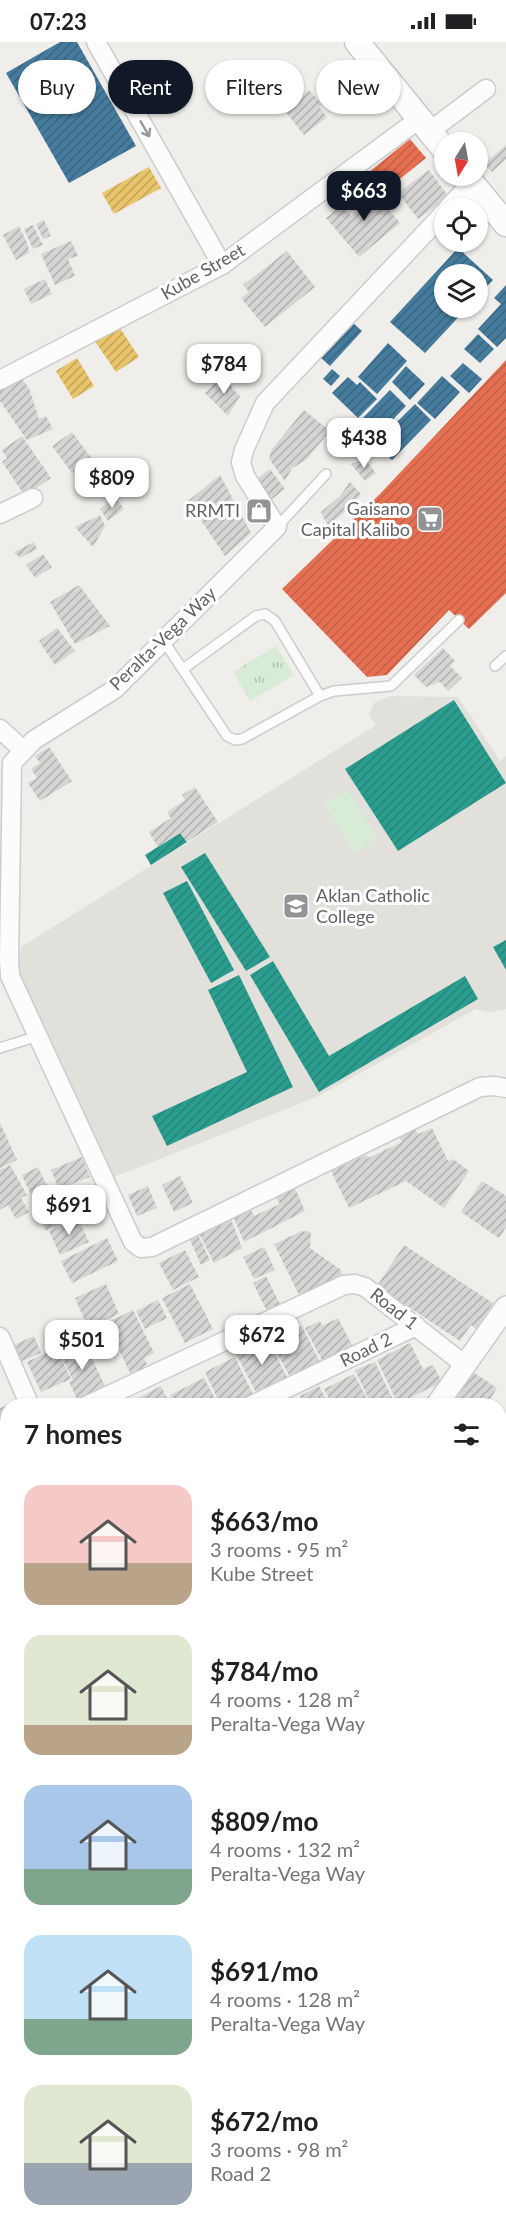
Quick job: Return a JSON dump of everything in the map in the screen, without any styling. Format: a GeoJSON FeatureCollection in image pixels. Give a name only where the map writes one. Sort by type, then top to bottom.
{"type":"FeatureCollection","features":[{"type":"Feature","properties":{"kind":"main road"},"geometry":{"type":"LineString","coordinates":[[357,42],[431,133]]}},
{"type":"Feature","properties":{"kind":"main road"},"geometry":{"type":"LineString","coordinates":[[475,186],[506,224]]}},
{"type":"Feature","properties":{"kind":"street"},"geometry":{"type":"LineString","coordinates":[[96,42],[222,265]]}},
{"type":"Feature","properties":{"kind":"street","name":"Kube Street"},"geometry":{"type":"LineString","coordinates":[[0,380],[222,265],[431,133],[486,88]]}},
{"type":"Feature","properties":{"kind":"street"},"geometry":{"type":"LineString","coordinates":[[277,527],[245,476],[241,462],[265,403],[434,224]]}},
{"type":"Feature","properties":{"kind":"street"},"geometry":{"type":"LineString","coordinates":[[0,514],[33,498]]}},
{"type":"Feature","properties":{"kind":"street","name":"Peralta-Vega Way"},"geometry":{"type":"LineString","coordinates":[[12,759],[34,740],[114,689],[277,527]]}},
{"type":"Feature","properties":{"kind":"street"},"geometry":{"type":"LineString","coordinates":[[0,729],[12,759],[10,976],[133,1242],[141,1248],[152,1247],[480,1087],[506,1088]]}},
{"type":"Feature","properties":{"kind":"street","name":"Road 1"},"geometry":{"type":"LineString","coordinates":[[117,1398],[344,1285],[355,1284],[364,1287],[465,1365]]}},
{"type":"Feature","properties":{"kind":"street"},"geometry":{"type":"LineString","coordinates":[[442,1398],[506,1307]]}},
{"type":"Feature","properties":{"kind":"street","name":"Road 2"},"geometry":{"type":"LineString","coordinates":[[267,1398],[416,1326]]}},
{"type":"Feature","properties":{"kind":"street"},"geometry":{"type":"LineString","coordinates":[[0,1336],[27,1398]]}},
{"type":"Feature","properties":{"kind":"lane"},"geometry":{"type":"LineString","coordinates":[[277,527],[326,474]]}},
{"type":"Feature","properties":{"kind":"lane"},"geometry":{"type":"LineString","coordinates":[[183,669],[256,616],[265,614],[275,621],[320,696]]}},
{"type":"Feature","properties":{"kind":"lane"},"geometry":{"type":"LineString","coordinates":[[163,640],[227,736],[236,740],[334,691],[391,686],[459,620]]}},
{"type":"Feature","properties":{"kind":"lane"},"geometry":{"type":"LineString","coordinates":[[495,666],[506,656]]}},
{"type":"Feature","properties":{"kind":"lane"},"geometry":{"type":"LineString","coordinates":[[0,1048],[38,1036]]}},
{"type":"Feature","properties":{"kind":"shaded area","name":"Aklan Catholic College"},"geometry":{"type":"Polygon","coordinates":[[[390,696],[458,697],[500,761],[506,756],[506,1009],[490,1012],[476,1009],[319,1096],[114,1177],[18,973],[21,947],[376,725],[369,715],[374,703],[390,696]]]}},
{"type":"Feature","properties":{"kind":"green space"},"geometry":{"type":"Polygon","coordinates":[[[276,646],[294,675],[250,701],[233,672],[276,646]]]}},
{"type":"Feature","properties":{"kind":"green space"},"geometry":{"type":"Polygon","coordinates":[[[347,790],[378,838],[355,853],[324,804],[347,790]]]}},
{"type":"Feature","properties":{"kind":"building: Homes"},"geometry":{"type":"Polygon","coordinates":[[[149,167],[161,188],[114,214],[102,193],[149,167]]]}},
{"type":"Feature","properties":{"kind":"building: Homes"},"geometry":{"type":"Polygon","coordinates":[[[118,325],[139,357],[116,372],[94,340],[118,325]]]}},
{"type":"Feature","properties":{"kind":"building: Homes"},"geometry":{"type":"Polygon","coordinates":[[[77,358],[94,386],[73,399],[56,371],[77,358]]]}},
{"type":"Feature","properties":{"kind":"building: Shops"},"geometry":{"type":"Polygon","coordinates":[[[410,139],[426,158],[380,195],[364,176],[410,139]]]}},
{"type":"Feature","properties":{"kind":"building: Shops","name":"Gaisano Capital Kalibo"},"geometry":{"type":"Polygon","coordinates":[[[506,360],[506,593],[469,629],[449,610],[387,675],[367,677],[282,589],[379,495],[506,360]]]}},
{"type":"Feature","properties":{"kind":"building: Schools"},"geometry":{"type":"Polygon","coordinates":[[[454,700],[506,783],[398,851],[345,769],[454,700]]]}},
{"type":"Feature","properties":{"kind":"building: Schools"},"geometry":{"type":"Polygon","coordinates":[[[180,833],[187,842],[151,865],[145,855],[180,833]]]}},
{"type":"Feature","properties":{"kind":"building: Schools"},"geometry":{"type":"Polygon","coordinates":[[[205,853],[270,957],[246,971],[181,867],[205,853]]]}},
{"type":"Feature","properties":{"kind":"building: Schools"},"geometry":{"type":"Polygon","coordinates":[[[187,881],[234,970],[211,983],[163,893],[187,881]]]}},
{"type":"Feature","properties":{"kind":"building: Schools"},"geometry":{"type":"Polygon","coordinates":[[[506,940],[506,970],[493,947],[506,940]]]}},
{"type":"Feature","properties":{"kind":"building: Schools"},"geometry":{"type":"Polygon","coordinates":[[[273,961],[329,1056],[465,976],[478,999],[319,1092],[250,975],[273,961]]]}},
{"type":"Feature","properties":{"kind":"building: Schools"},"geometry":{"type":"Polygon","coordinates":[[[239,975],[293,1087],[167,1146],[152,1116],[247,1072],[208,990],[239,975]]]}},
{"type":"Feature","properties":{"kind":"building: Public"},"geometry":{"type":"Polygon","coordinates":[[[60,42],[77,42],[87,60],[29,60],[60,42]]]}},
{"type":"Feature","properties":{"kind":"building: Public"},"geometry":{"type":"Polygon","coordinates":[[[18,66],[18,94],[6,73],[18,66]]]}},
{"type":"Feature","properties":{"kind":"building: Public"},"geometry":{"type":"Polygon","coordinates":[[[96,75],[108,97],[108,114],[118,114],[136,146],[69,183],[29,114],[96,114],[96,75]]]}},
{"type":"Feature","properties":{"kind":"building: Public"},"geometry":{"type":"Polygon","coordinates":[[[454,252],[462,252],[476,264],[443,264],[454,252]]]}},
{"type":"Feature","properties":{"kind":"building: Public"},"geometry":{"type":"Polygon","coordinates":[[[434,274],[434,318],[458,318],[425,353],[390,322],[434,274]]]}},
{"type":"Feature","properties":{"kind":"building: Public"},"geometry":{"type":"Polygon","coordinates":[[[488,275],[493,280],[488,285],[488,275]]]}},
{"type":"Feature","properties":{"kind":"building: Public"},"geometry":{"type":"Polygon","coordinates":[[[506,285],[506,338],[497,347],[478,329],[501,304],[494,298],[506,285]]]}},
{"type":"Feature","properties":{"kind":"building: Public"},"geometry":{"type":"Polygon","coordinates":[[[352,322],[362,331],[330,366],[320,357],[352,322]]]}},
{"type":"Feature","properties":{"kind":"building: Public"},"geometry":{"type":"Polygon","coordinates":[[[478,334],[494,349],[480,363],[464,349],[478,334]]]}},
{"type":"Feature","properties":{"kind":"building: Public"},"geometry":{"type":"Polygon","coordinates":[[[388,343],[407,361],[377,394],[358,377],[388,343]]]}},
{"type":"Feature","properties":{"kind":"building: Public"},"geometry":{"type":"Polygon","coordinates":[[[463,363],[482,379],[469,393],[450,376],[463,363]]]}},
{"type":"Feature","properties":{"kind":"building: Public"},"geometry":{"type":"Polygon","coordinates":[[[406,366],[425,384],[410,400],[392,382],[406,366]]]}},
{"type":"Feature","properties":{"kind":"building: Public"},"geometry":{"type":"Polygon","coordinates":[[[332,369],[340,376],[331,386],[323,379],[332,369]]]}},
{"type":"Feature","properties":{"kind":"building: Public"},"geometry":{"type":"Polygon","coordinates":[[[442,376],[460,392],[435,419],[417,403],[442,376]]]}},
{"type":"Feature","properties":{"kind":"building: Public"},"geometry":{"type":"Polygon","coordinates":[[[348,377],[357,385],[360,382],[377,399],[358,418],[332,393],[348,377]]]}},
{"type":"Feature","properties":{"kind":"building: Public"},"geometry":{"type":"Polygon","coordinates":[[[390,390],[406,406],[376,437],[360,421],[390,390]]]}},
{"type":"Feature","properties":{"kind":"building: Public"},"geometry":{"type":"Polygon","coordinates":[[[415,404],[431,420],[392,460],[375,444],[415,404]]]}},
{"type":"Feature","properties":{"kind":"building: Other"},"geometry":{"type":"Polygon","coordinates":[[[309,90],[316,98],[316,114],[325,114],[327,117],[304,135],[287,114],[304,114],[304,94],[309,90]]]}},
{"type":"Feature","properties":{"kind":"building: Other"},"geometry":{"type":"Polygon","coordinates":[[[506,145],[506,159],[492,172],[488,168],[488,161],[506,145]]]}},
{"type":"Feature","properties":{"kind":"building: Other"},"geometry":{"type":"Polygon","coordinates":[[[429,170],[434,177],[434,186],[441,186],[449,197],[434,198],[434,208],[418,219],[398,193],[429,170]]]}},
{"type":"Feature","properties":{"kind":"building: Other"},"geometry":{"type":"Polygon","coordinates":[[[367,184],[400,223],[359,257],[326,218],[342,205],[351,216],[361,208],[352,197],[367,184]]]}},
{"type":"Feature","properties":{"kind":"building: Other"},"geometry":{"type":"Polygon","coordinates":[[[44,220],[51,236],[43,239],[36,224],[44,220]]]}},
{"type":"Feature","properties":{"kind":"building: Other"},"geometry":{"type":"Polygon","coordinates":[[[33,225],[43,245],[33,249],[24,229],[33,225]]]}},
{"type":"Feature","properties":{"kind":"building: Other"},"geometry":{"type":"Polygon","coordinates":[[[19,226],[28,245],[29,253],[16,260],[3,235],[19,226]]]}},
{"type":"Feature","properties":{"kind":"building: Other"},"geometry":{"type":"Polygon","coordinates":[[[71,241],[78,256],[68,259],[75,276],[55,285],[41,254],[71,241]]]}},
{"type":"Feature","properties":{"kind":"building: Other"},"geometry":{"type":"Polygon","coordinates":[[[287,251],[315,287],[265,327],[241,298],[249,292],[243,285],[287,251]]]}},
{"type":"Feature","properties":{"kind":"building: Other"},"geometry":{"type":"Polygon","coordinates":[[[45,279],[52,294],[31,304],[24,289],[45,279]]]}},
{"type":"Feature","properties":{"kind":"building: Other"},"geometry":{"type":"Polygon","coordinates":[[[226,372],[232,388],[240,396],[228,416],[205,393],[226,372]]]}},
{"type":"Feature","properties":{"kind":"building: Other"},"geometry":{"type":"Polygon","coordinates":[[[19,375],[29,388],[39,419],[46,416],[53,429],[27,440],[0,401],[0,386],[19,375]]]}},
{"type":"Feature","properties":{"kind":"building: Other"},"geometry":{"type":"Polygon","coordinates":[[[304,410],[330,431],[306,460],[292,468],[285,481],[269,459],[272,449],[304,410]]]}},
{"type":"Feature","properties":{"kind":"building: Other"},"geometry":{"type":"Polygon","coordinates":[[[72,432],[92,459],[72,473],[52,446],[72,432]]]}},
{"type":"Feature","properties":{"kind":"building: Other"},"geometry":{"type":"Polygon","coordinates":[[[22,436],[51,478],[25,496],[2,462],[7,458],[2,450],[22,436]]]}},
{"type":"Feature","properties":{"kind":"building: Other"},"geometry":{"type":"Polygon","coordinates":[[[365,459],[376,473],[365,481],[351,464],[365,459]]]}},
{"type":"Feature","properties":{"kind":"building: Other"},"geometry":{"type":"Polygon","coordinates":[[[270,469],[285,489],[268,502],[253,482],[270,469]]]}},
{"type":"Feature","properties":{"kind":"building: Other"},"geometry":{"type":"Polygon","coordinates":[[[220,475],[251,533],[225,556],[188,501],[220,475]]]}},
{"type":"Feature","properties":{"kind":"building: Other"},"geometry":{"type":"Polygon","coordinates":[[[350,482],[361,494],[353,505],[328,526],[321,512],[340,496],[350,482]]]}},
{"type":"Feature","properties":{"kind":"building: Other"},"geometry":{"type":"Polygon","coordinates":[[[116,498],[124,509],[108,521],[100,509],[116,498]]]}},
{"type":"Feature","properties":{"kind":"building: Other"},"geometry":{"type":"Polygon","coordinates":[[[100,515],[105,526],[93,547],[75,527],[100,515]]]}},
{"type":"Feature","properties":{"kind":"building: Other"},"geometry":{"type":"Polygon","coordinates":[[[34,542],[37,549],[20,558],[14,552],[34,542]]]}},
{"type":"Feature","properties":{"kind":"building: Other"},"geometry":{"type":"Polygon","coordinates":[[[43,554],[52,567],[35,578],[26,565],[43,554]]]}},
{"type":"Feature","properties":{"kind":"building: Other"},"geometry":{"type":"Polygon","coordinates":[[[79,585],[110,626],[75,644],[50,602],[79,585]]]}},
{"type":"Feature","properties":{"kind":"building: Other"},"geometry":{"type":"Polygon","coordinates":[[[57,628],[75,651],[55,665],[39,641],[57,628]]]}},
{"type":"Feature","properties":{"kind":"building: Other"},"geometry":{"type":"Polygon","coordinates":[[[443,648],[455,661],[450,666],[462,678],[448,691],[440,682],[426,687],[414,675],[443,648]]]}},
{"type":"Feature","properties":{"kind":"building: Other"},"geometry":{"type":"Polygon","coordinates":[[[49,747],[72,781],[40,801],[28,783],[37,778],[31,769],[40,763],[35,756],[49,747]]]}},
{"type":"Feature","properties":{"kind":"building: Other"},"geometry":{"type":"Polygon","coordinates":[[[195,787],[218,822],[187,842],[180,833],[158,847],[149,832],[171,818],[167,812],[185,800],[182,795],[195,787]]]}},
{"type":"Feature","properties":{"kind":"building: Other"},"geometry":{"type":"Polygon","coordinates":[[[0,1123],[17,1160],[0,1168],[0,1123]]]}},
{"type":"Feature","properties":{"kind":"building: Other"},"geometry":{"type":"Polygon","coordinates":[[[415,1128],[418,1134],[432,1128],[448,1161],[453,1159],[469,1171],[444,1208],[406,1181],[349,1208],[331,1171],[366,1155],[368,1158],[402,1142],[398,1136],[415,1128]]]}},
{"type":"Feature","properties":{"kind":"building: Other"},"geometry":{"type":"Polygon","coordinates":[[[82,1157],[90,1177],[59,1189],[51,1170],[82,1157]]]}},
{"type":"Feature","properties":{"kind":"building: Other"},"geometry":{"type":"Polygon","coordinates":[[[10,1165],[27,1195],[21,1198],[29,1212],[16,1219],[8,1205],[0,1210],[0,1170],[10,1165]]]}},
{"type":"Feature","properties":{"kind":"building: Other"},"geometry":{"type":"Polygon","coordinates":[[[38,1167],[50,1192],[33,1200],[22,1175],[38,1167]]]}},
{"type":"Feature","properties":{"kind":"building: Other"},"geometry":{"type":"Polygon","coordinates":[[[180,1176],[193,1203],[174,1212],[162,1185],[180,1176]]]}},
{"type":"Feature","properties":{"kind":"building: Other"},"geometry":{"type":"Polygon","coordinates":[[[482,1181],[506,1196],[506,1227],[499,1238],[461,1212],[482,1181]]]}},
{"type":"Feature","properties":{"kind":"building: Other"},"geometry":{"type":"Polygon","coordinates":[[[148,1186],[157,1208],[137,1216],[128,1195],[148,1186]]]}},
{"type":"Feature","properties":{"kind":"building: Other"},"geometry":{"type":"Polygon","coordinates":[[[294,1186],[305,1211],[244,1242],[233,1216],[250,1208],[254,1216],[280,1204],[276,1198],[294,1186]]]}},
{"type":"Feature","properties":{"kind":"building: Other"},"geometry":{"type":"Polygon","coordinates":[[[54,1192],[67,1221],[46,1231],[33,1202],[54,1192]]]}},
{"type":"Feature","properties":{"kind":"building: Other"},"geometry":{"type":"Polygon","coordinates":[[[78,1218],[89,1242],[60,1255],[49,1231],[78,1218]]]}},
{"type":"Feature","properties":{"kind":"building: Other"},"geometry":{"type":"Polygon","coordinates":[[[231,1219],[242,1248],[214,1263],[198,1231],[231,1219]]]}},
{"type":"Feature","properties":{"kind":"building: Other"},"geometry":{"type":"Polygon","coordinates":[[[196,1231],[210,1260],[201,1265],[187,1233],[196,1231]]]}},
{"type":"Feature","properties":{"kind":"building: Other"},"geometry":{"type":"Polygon","coordinates":[[[302,1231],[311,1232],[310,1248],[341,1270],[343,1279],[301,1299],[274,1244],[302,1231]]]}},
{"type":"Feature","properties":{"kind":"building: Other"},"geometry":{"type":"Polygon","coordinates":[[[107,1238],[118,1261],[72,1283],[61,1261],[107,1238]]]}},
{"type":"Feature","properties":{"kind":"building: Other"},"geometry":{"type":"Polygon","coordinates":[[[404,1245],[493,1303],[476,1329],[471,1325],[460,1341],[377,1286],[404,1245]]]}},
{"type":"Feature","properties":{"kind":"building: Other"},"geometry":{"type":"Polygon","coordinates":[[[264,1247],[275,1270],[254,1279],[243,1257],[264,1247]]]}},
{"type":"Feature","properties":{"kind":"building: Other"},"geometry":{"type":"Polygon","coordinates":[[[185,1250],[199,1277],[173,1290],[159,1263],[185,1250]]]}},
{"type":"Feature","properties":{"kind":"building: Other"},"geometry":{"type":"Polygon","coordinates":[[[266,1276],[281,1306],[268,1313],[253,1283],[266,1276]]]}},
{"type":"Feature","properties":{"kind":"building: Other"},"geometry":{"type":"Polygon","coordinates":[[[106,1284],[119,1314],[88,1328],[75,1298],[106,1284]]]}},
{"type":"Feature","properties":{"kind":"building: Other"},"geometry":{"type":"Polygon","coordinates":[[[190,1284],[213,1329],[185,1343],[162,1298],[190,1284]]]}},
{"type":"Feature","properties":{"kind":"building: Other"},"geometry":{"type":"Polygon","coordinates":[[[158,1300],[167,1318],[145,1329],[136,1311],[158,1300]]]}},
{"type":"Feature","properties":{"kind":"building: Other"},"geometry":{"type":"Polygon","coordinates":[[[133,1310],[154,1353],[144,1358],[147,1364],[143,1367],[146,1373],[133,1379],[106,1323],[133,1310]]]}},
{"type":"Feature","properties":{"kind":"building: Other"},"geometry":{"type":"Polygon","coordinates":[[[338,1318],[353,1347],[323,1362],[305,1328],[320,1321],[322,1326],[338,1318]]]}},
{"type":"Feature","properties":{"kind":"building: Other"},"geometry":{"type":"Polygon","coordinates":[[[302,1326],[321,1364],[291,1379],[271,1341],[302,1326]]]}},
{"type":"Feature","properties":{"kind":"building: Other"},"geometry":{"type":"Polygon","coordinates":[[[34,1336],[41,1353],[22,1361],[14,1345],[34,1336]]]}},
{"type":"Feature","properties":{"kind":"building: Other"},"geometry":{"type":"Polygon","coordinates":[[[266,1336],[289,1381],[258,1396],[235,1352],[266,1336]]]}},
{"type":"Feature","properties":{"kind":"building: Other"},"geometry":{"type":"Polygon","coordinates":[[[82,1338],[107,1390],[90,1398],[77,1398],[69,1382],[73,1380],[58,1350],[82,1338]]]}},
{"type":"Feature","properties":{"kind":"building: Other"},"geometry":{"type":"Polygon","coordinates":[[[410,1343],[423,1369],[433,1365],[442,1382],[410,1398],[395,1398],[377,1360],[410,1343]]]}},
{"type":"Feature","properties":{"kind":"building: Other"},"geometry":{"type":"Polygon","coordinates":[[[56,1348],[71,1379],[41,1392],[27,1362],[56,1348]]]}},
{"type":"Feature","properties":{"kind":"building: Other"},"geometry":{"type":"Polygon","coordinates":[[[235,1357],[254,1397],[217,1398],[205,1372],[235,1357]]]}},
{"type":"Feature","properties":{"kind":"building: Other"},"geometry":{"type":"Polygon","coordinates":[[[375,1362],[392,1398],[368,1398],[355,1370],[375,1362]]]}},
{"type":"Feature","properties":{"kind":"building: Other"},"geometry":{"type":"Polygon","coordinates":[[[470,1370],[497,1388],[491,1398],[453,1398],[470,1370]]]}},
{"type":"Feature","properties":{"kind":"building: Other"},"geometry":{"type":"Polygon","coordinates":[[[354,1374],[366,1397],[329,1398],[324,1389],[354,1374]]]}},
{"type":"Feature","properties":{"kind":"building: Other"},"geometry":{"type":"Polygon","coordinates":[[[204,1378],[215,1398],[172,1398],[170,1395],[204,1378]]]}},
{"type":"Feature","properties":{"kind":"building: Other"},"geometry":{"type":"Polygon","coordinates":[[[161,1386],[167,1398],[138,1398],[161,1386]]]}},
{"type":"Feature","properties":{"kind":"building: Other"},"geometry":{"type":"Polygon","coordinates":[[[319,1386],[326,1398],[302,1398],[300,1396],[319,1386]]]}},
{"type":"Feature","properties":{"kind":"place","name":"RRMTI"},"geometry":{"type":"Point","coordinates":[259,511]}},
{"type":"Feature","properties":{"kind":"place","name":"Gaisano Capital Kalibo"},"geometry":{"type":"Point","coordinates":[430,519]}},
{"type":"Feature","properties":{"kind":"place","name":"Aklan Catholic College"},"geometry":{"type":"Point","coordinates":[296,906]}}]}
